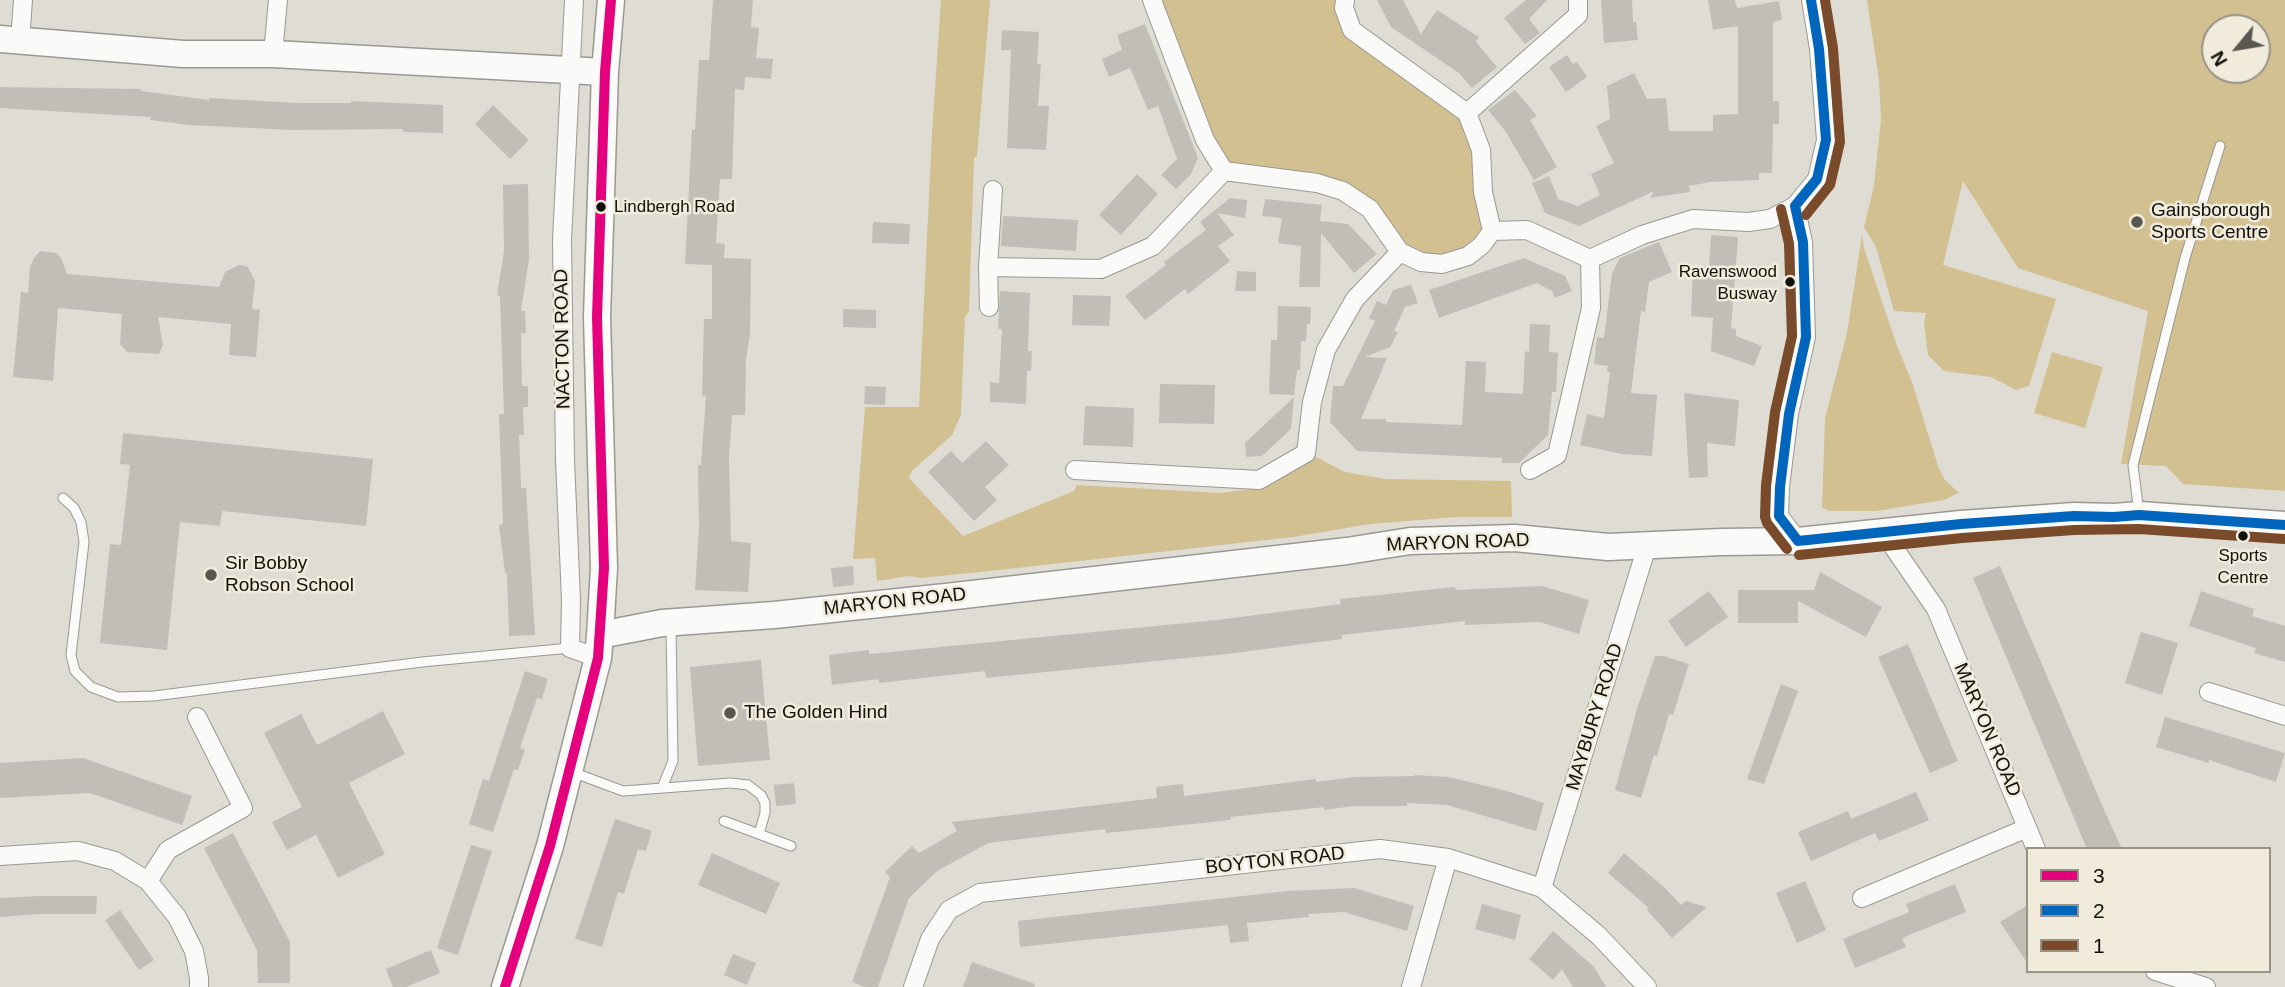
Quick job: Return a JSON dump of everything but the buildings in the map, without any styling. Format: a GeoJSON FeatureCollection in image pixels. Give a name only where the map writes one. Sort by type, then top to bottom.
{"type":"FeatureCollection","features":[{"type":"Feature","properties":{"kind":"street"},"geometry":{"type":"LineString","coordinates":[[23,0],[10,40],[183,54],[273,54],[605,72]]}},
{"type":"Feature","properties":{"kind":"street"},"geometry":{"type":"LineString","coordinates":[[273,54],[278,0]]}},
{"type":"Feature","properties":{"kind":"street","name":"NACTON ROAD"},"geometry":{"type":"LineString","coordinates":[[570,648],[562,240],[574,0]]}},
{"type":"Feature","properties":{"kind":"street","name":"NACTON ROAD"},"geometry":{"type":"LineString","coordinates":[[505,987],[550,846],[599,647],[604,568],[597,317],[605,72],[611,0]]}},
{"type":"Feature","properties":{"kind":"street"},"geometry":{"type":"LineString","coordinates":[[1152,0],[1205,140],[1224,171]]}},
{"type":"Feature","properties":{"kind":"street"},"geometry":{"type":"LineString","coordinates":[[1224,171],[1317,183],[1343,191],[1370,209],[1400,252],[1421,262],[1443,264],[1468,256],[1482,245],[1492,231],[1483,192],[1480,149],[1467,113],[1352,30],[1344,8],[1345,0]]}},
{"type":"Feature","properties":{"kind":"street"},"geometry":{"type":"LineString","coordinates":[[1467,113],[1578,15],[1578,0]]}},
{"type":"Feature","properties":{"kind":"street"},"geometry":{"type":"LineString","coordinates":[[1492,231],[1527,230],[1590,259],[1642,235],[1693,219],[1748,222],[1770,219],[1795,206],[1817,179],[1826,140],[1819,49],[1811,0]]}},
{"type":"Feature","properties":{"kind":"street"},"geometry":{"type":"LineString","coordinates":[[988,267],[1101,269],[1153,246],[1224,171]]}},
{"type":"Feature","properties":{"kind":"street"},"geometry":{"type":"LineString","coordinates":[[989,307],[988,267],[993,190]]}},
{"type":"Feature","properties":{"kind":"street"},"geometry":{"type":"LineString","coordinates":[[1795,206],[1803,242],[1806,337],[1788,414],[1779,516],[1798,541]]}},
{"type":"Feature","properties":{"kind":"street"},"geometry":{"type":"LineString","coordinates":[[1075,470],[1259,480],[1306,453],[1312,402],[1326,349],[1355,299],[1400,252]]}},
{"type":"Feature","properties":{"kind":"street"},"geometry":{"type":"LineString","coordinates":[[1530,470],[1557,455],[1591,307],[1590,259]]}},
{"type":"Feature","properties":{"kind":"street"},"geometry":{"type":"LineString","coordinates":[[1883,533],[2074,516],[2139,515],[2285,525]]}},
{"type":"Feature","properties":{"kind":"street","name":"MARYON ROAD"},"geometry":{"type":"LineString","coordinates":[[599,647],[671,622],[774,615],[946,597],[1347,551],[1410,541],[1515,538],[1608,547],[1798,541],[1883,533],[1936,608],[2035,847]]}},
{"type":"Feature","properties":{"kind":"street","name":"MAYBURY ROAD"},"geometry":{"type":"LineString","coordinates":[[1542,888],[1647,546]]}},
{"type":"Feature","properties":{"kind":"street"},"geometry":{"type":"LineString","coordinates":[[570,648],[599,647]]}},
{"type":"Feature","properties":{"kind":"street"},"geometry":{"type":"LineString","coordinates":[[2209,692],[2285,716]]}},
{"type":"Feature","properties":{"kind":"street"},"geometry":{"type":"LineString","coordinates":[[148,881],[168,850],[243,808],[197,717]]}},
{"type":"Feature","properties":{"kind":"street"},"geometry":{"type":"LineString","coordinates":[[1862,898],[2027,828]]}},
{"type":"Feature","properties":{"kind":"street","name":"BOYTON ROAD"},"geometry":{"type":"LineString","coordinates":[[913,987],[930,939],[949,910],[980,893],[1380,849],[1448,859],[1542,888],[1599,936],[1647,987]]}},
{"type":"Feature","properties":{"kind":"street"},"geometry":{"type":"LineString","coordinates":[[0,856],[78,851],[115,861],[148,881],[177,917],[194,951],[199,983]]}},
{"type":"Feature","properties":{"kind":"street"},"geometry":{"type":"LineString","coordinates":[[1410,987],[1448,859]]}},
{"type":"Feature","properties":{"kind":"street"},"geometry":{"type":"LineString","coordinates":[[2161,973],[2206,987]]}},
{"type":"Feature","properties":{"kind":"lane"},"geometry":{"type":"LineString","coordinates":[[2139,515],[2133,465],[2185,258],[2220,146]]}},
{"type":"Feature","properties":{"kind":"lane"},"geometry":{"type":"LineString","coordinates":[[63,498],[75,508],[81,522],[84,542],[71,655],[75,671],[92,687],[118,696],[155,696],[422,662],[570,648]]}},
{"type":"Feature","properties":{"kind":"lane"},"geometry":{"type":"LineString","coordinates":[[662,788],[673,761],[671,622]]}},
{"type":"Feature","properties":{"kind":"lane"},"geometry":{"type":"LineString","coordinates":[[568,770],[623,791],[730,783],[748,785],[761,795],[765,803],[759,834]]}},
{"type":"Feature","properties":{"kind":"lane"},"geometry":{"type":"LineString","coordinates":[[724,821],[791,846]]}},
{"type":"Feature","properties":{"kind":"shaded area"},"geometry":{"type":"Polygon","coordinates":[[[941,0],[990,0],[977,156],[974,158],[969,312],[965,317],[961,415],[952,435],[912,471],[909,478],[963,536],[1074,491],[1077,485],[1220,493],[1259,488],[1316,457],[1345,472],[1385,479],[1511,481],[1512,517],[1457,517],[1370,524],[1293,537],[877,581],[875,558],[853,559],[865,407],[919,407],[941,0]]]}},
{"type":"Feature","properties":{"kind":"shaded area"},"geometry":{"type":"Polygon","coordinates":[[[1152,0],[1345,0],[1352,30],[1467,113],[1492,231],[1482,245],[1421,262],[1343,191],[1224,171],[1152,0]]]}},
{"type":"Feature","properties":{"kind":"shaded area","name":"Gainsborough Sports Centre"},"geometry":{"type":"Polygon","coordinates":[[[1867,0],[2285,0],[2285,491],[2183,484],[2166,466],[2121,464],[2148,311],[2018,268],[1963,181],[1943,265],[2056,299],[2029,386],[2016,390],[1991,377],[1944,371],[1928,355],[1924,322],[1926,313],[1894,311],[1876,247],[1864,227],[1874,186],[1881,119],[1879,80],[1867,0]]]}},
{"type":"Feature","properties":{"kind":"shaded area"},"geometry":{"type":"Polygon","coordinates":[[[1862,235],[1864,248],[1912,382],[1939,469],[1945,480],[1959,493],[1944,500],[1876,511],[1829,511],[1822,508],[1825,418],[1847,333],[1862,235]]]}},
{"type":"Feature","properties":{"kind":"shaded area"},"geometry":{"type":"Polygon","coordinates":[[[2052,352],[2103,367],[2085,428],[2034,413],[2052,352]]]}},
{"type":"Feature","properties":{"kind":"transit line","name":"3"},"geometry":{"type":"LineString","coordinates":[[505,987],[550,846],[598,658],[604,568],[597,317],[605,72],[611,0]]}},
{"type":"Feature","properties":{"kind":"transit line","name":"2"},"geometry":{"type":"LineString","coordinates":[[1795,206],[1817,179],[1826,140],[1819,49],[1811,0]]}},
{"type":"Feature","properties":{"kind":"transit line","name":"1"},"geometry":{"type":"LineString","coordinates":[[1806,215],[1830,185],[1840,142],[1833,48],[1825,0]]}},
{"type":"Feature","properties":{"kind":"transit line","name":"2"},"geometry":{"type":"LineString","coordinates":[[1795,206],[1803,242],[1806,337],[1789,414],[1779,516],[1798,541]]}},
{"type":"Feature","properties":{"kind":"transit line","name":"1"},"geometry":{"type":"LineString","coordinates":[[1781,209],[1789,244],[1792,336],[1775,412],[1765,517],[1787,549]]}},
{"type":"Feature","properties":{"kind":"transit line","name":"2"},"geometry":{"type":"LineString","coordinates":[[1798,541],[1961,524],[2074,516],[2139,515],[2285,525]]}},
{"type":"Feature","properties":{"kind":"transit line","name":"1"},"geometry":{"type":"LineString","coordinates":[[1799,555],[1962,538],[2074,530],[2139,529],[2284,539]]}},
{"type":"Feature","properties":{"kind":"place","name":"Lindbergh Road"},"geometry":{"type":"Point","coordinates":[601,207]}},
{"type":"Feature","properties":{"kind":"place","name":"Gainsborough Sports Centre"},"geometry":{"type":"Point","coordinates":[2137,222]}},
{"type":"Feature","properties":{"kind":"place","name":"Ravenswood Busway"},"geometry":{"type":"Point","coordinates":[1790,282]}},
{"type":"Feature","properties":{"kind":"place","name":"Sports Centre"},"geometry":{"type":"Point","coordinates":[2243,536]}},
{"type":"Feature","properties":{"kind":"place","name":"Sir Bobby Robson School"},"geometry":{"type":"Point","coordinates":[211,575]}},
{"type":"Feature","properties":{"kind":"place","name":"The Golden Hind"},"geometry":{"type":"Point","coordinates":[730,713]}}]}
